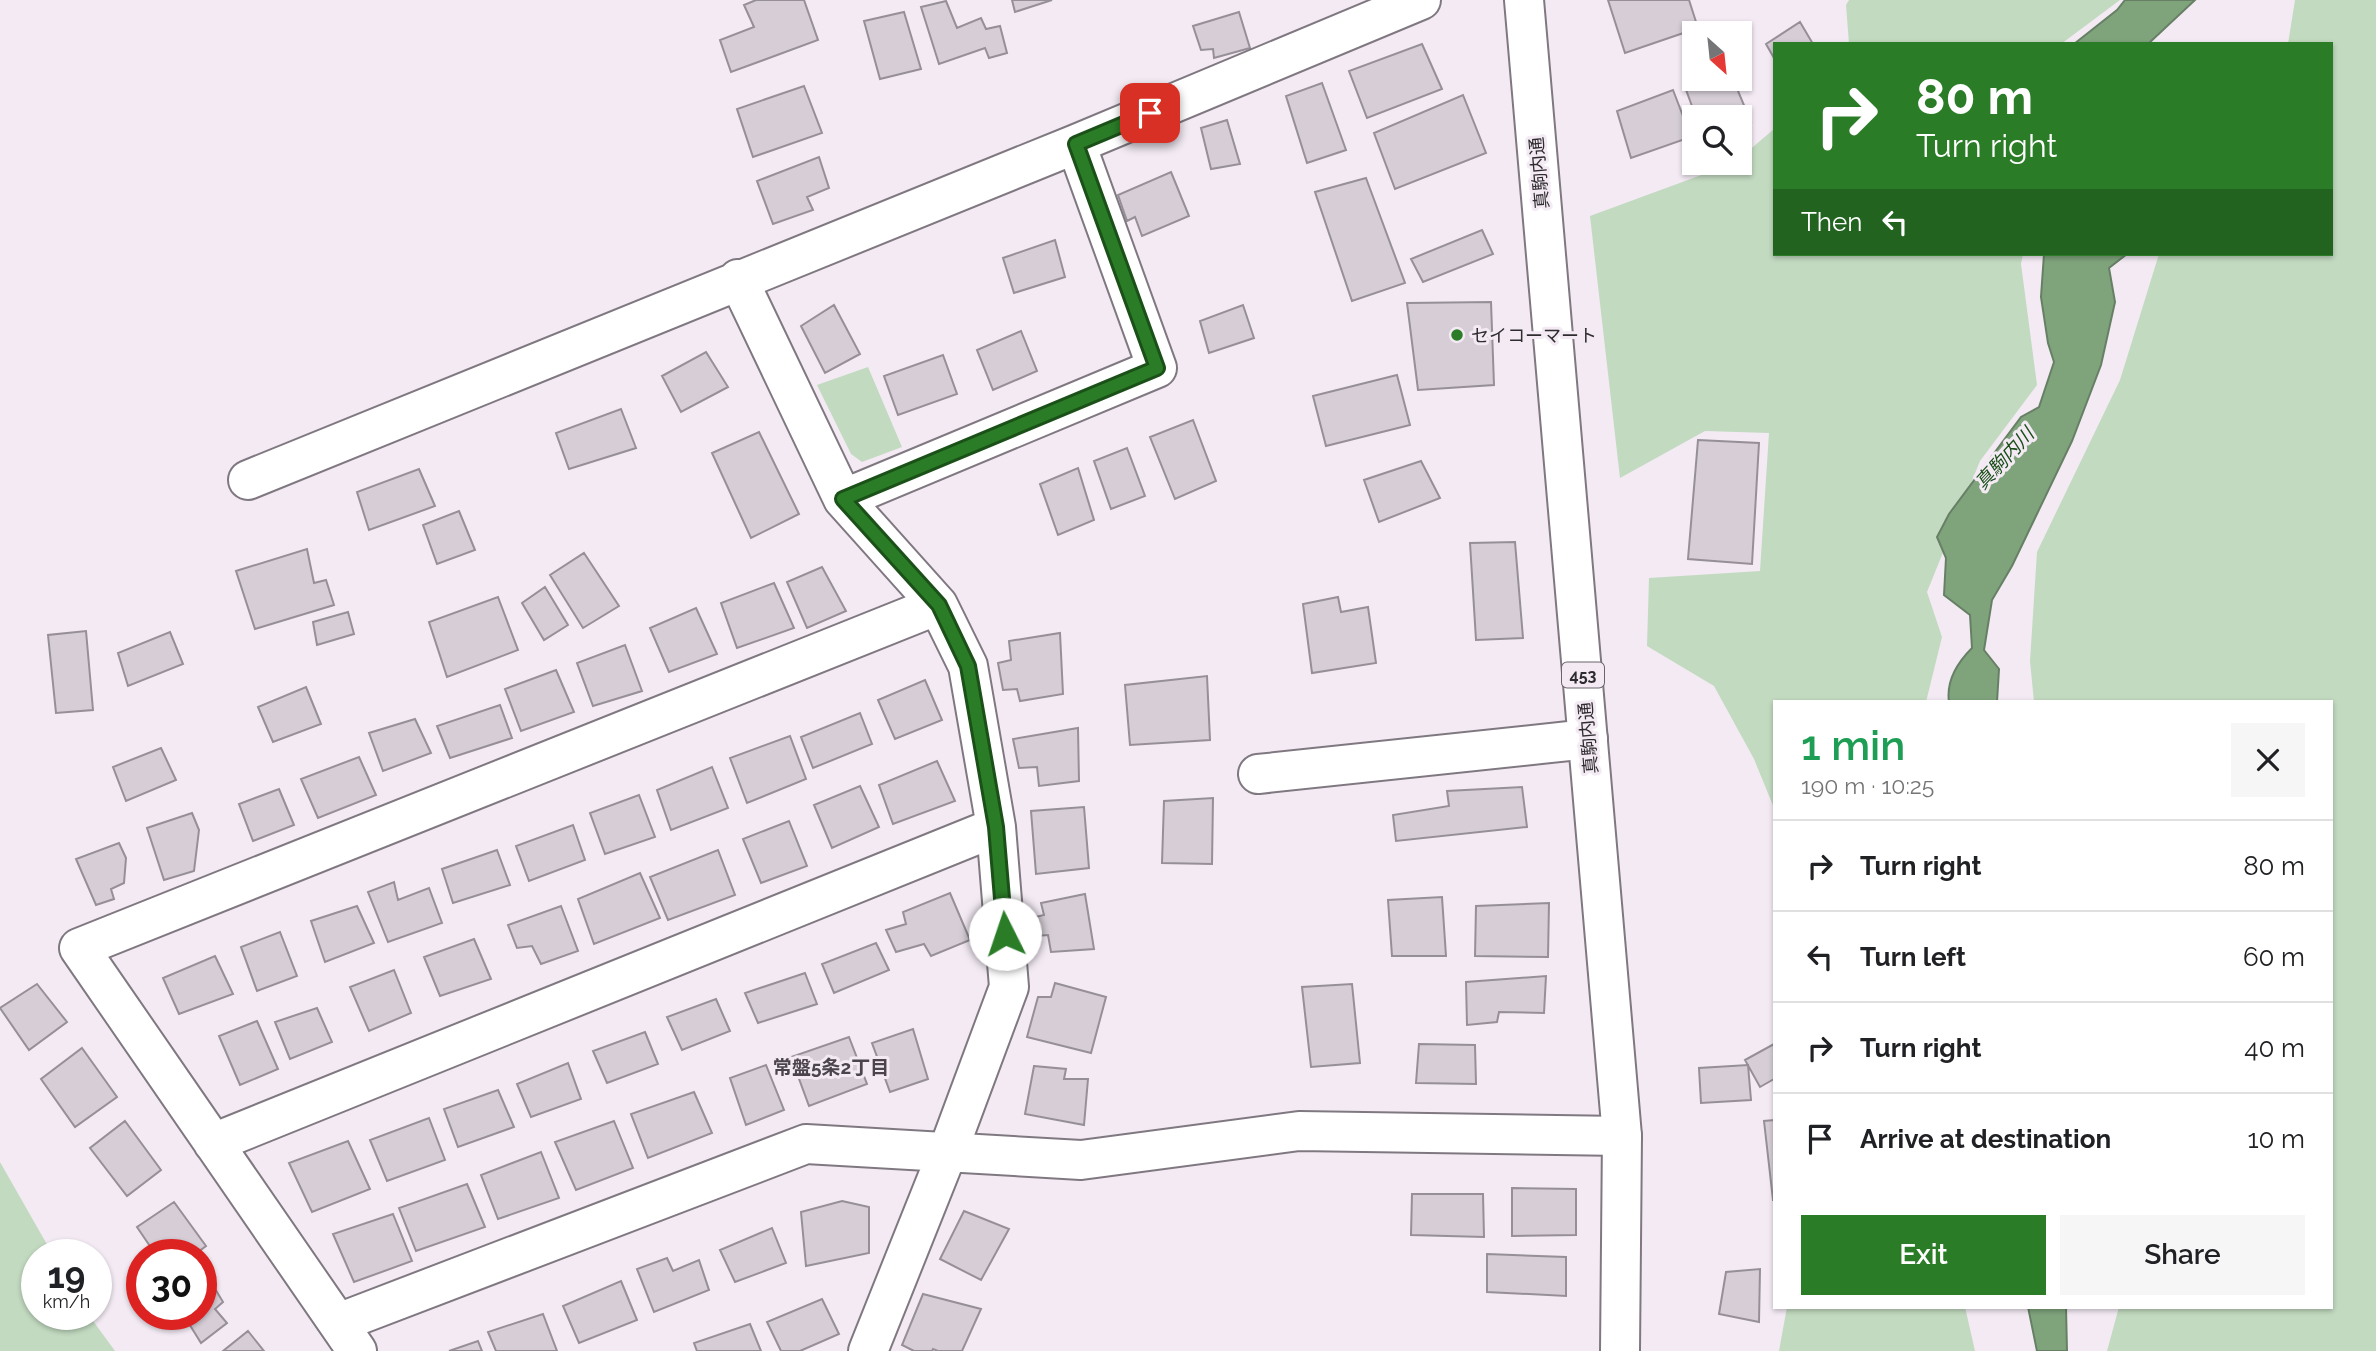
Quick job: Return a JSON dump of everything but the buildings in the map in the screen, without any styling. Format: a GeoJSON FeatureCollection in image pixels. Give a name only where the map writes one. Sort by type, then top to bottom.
{"type":"FeatureCollection","features":[{"type":"Feature","properties":{"kind":"main road"},"geometry":{"type":"LineString","coordinates":[[248,480],[1076,144],[1421,0]]}},
{"type":"Feature","properties":{"kind":"main road","name":"真駒内通"},"geometry":{"type":"LineString","coordinates":[[1524,0],[1622,1136],[1620,1351]]}},
{"type":"Feature","properties":{"kind":"main road"},"geometry":{"type":"LineString","coordinates":[[843,499],[1157,368],[1076,144]]}},
{"type":"Feature","properties":{"kind":"main road"},"geometry":{"type":"LineString","coordinates":[[738,279],[843,499],[939,605],[968,666],[996,827],[1009,987],[948,1151],[868,1351]]}},
{"type":"Feature","properties":{"kind":"main road"},"geometry":{"type":"LineString","coordinates":[[939,605],[79,948],[347,1337],[806,1143],[1082,1160],[1299,1131],[1622,1136]]}},
{"type":"Feature","properties":{"kind":"main road"},"geometry":{"type":"LineString","coordinates":[[1258,774],[1588,739]]}},
{"type":"Feature","properties":{"kind":"main road"},"geometry":{"type":"LineString","coordinates":[[213,1143],[996,827]]}},
{"type":"Feature","properties":{"kind":"shaded area"},"geometry":{"type":"Polygon","coordinates":[[[1849,0],[2120,0],[2064,42],[1849,42],[1846,5],[1849,0]]]}},
{"type":"Feature","properties":{"kind":"shaded area"},"geometry":{"type":"Polygon","coordinates":[[[2295,0],[2376,0],[2376,1351],[2107,1351],[2118,1309],[2333,1309],[2333,700],[2034,700],[2030,661],[2037,552],[2120,380],[2158,256],[2333,256],[2333,42],[2288,42],[2295,0]]]}},
{"type":"Feature","properties":{"kind":"shaded area"},"geometry":{"type":"Polygon","coordinates":[[[1773,130],[1773,256],[2023,256],[2021,264],[2037,385],[1980,461],[1927,592],[1942,637],[1926,700],[1773,700],[1773,806],[1754,759],[1714,686],[1647,646],[1649,578],[1760,571],[1769,433],[1705,431],[1620,478],[1590,216],[1701,175],[1752,175],[1752,148],[1773,130]]]}},
{"type":"Feature","properties":{"kind":"shaded area"},"geometry":{"type":"Polygon","coordinates":[[[868,367],[902,447],[862,462],[851,454],[817,385],[868,367]]]}},
{"type":"Feature","properties":{"kind":"shaded area"},"geometry":{"type":"Polygon","coordinates":[[[0,1162],[44,1239],[21,1239],[21,1330],[100,1330],[115,1351],[0,1351],[0,1162]]]}},
{"type":"Feature","properties":{"kind":"shaded area"},"geometry":{"type":"Polygon","coordinates":[[[1787,1309],[1965,1309],[1975,1351],[1779,1351],[1787,1309]]]}},
{"type":"Feature","properties":{"kind":"water"},"geometry":{"type":"Polygon","coordinates":[[[2125,0],[2195,0],[2150,42],[2077,42],[2117,10],[2125,0]]]}},
{"type":"Feature","properties":{"kind":"water","name":"真駒内川"},"geometry":{"type":"Polygon","coordinates":[[[2044,256],[2124,256],[2109,268],[2115,302],[2101,365],[2072,441],[2012,566],[1992,600],[1984,650],[1999,669],[1997,700],[1949,700],[1949,687],[1954,672],[1972,648],[1970,615],[1944,595],[1946,558],[1937,537],[1949,514],[2021,417],[2039,407],[2054,362],[2048,343],[2041,297],[2044,256]]]}},
{"type":"Feature","properties":{"kind":"water"},"geometry":{"type":"Polygon","coordinates":[[[2028,1309],[2066,1309],[2067,1351],[2037,1351],[2028,1309]]]}},
{"type":"Feature","properties":{"kind":"place","name":"セイコーマート"},"geometry":{"type":"Point","coordinates":[1457,335]}},
{"type":"Feature","properties":{"kind":"district","name":"常盤5条2丁目"},"geometry":{"type":"Point","coordinates":[831,1067]}},
{"type":"Feature","properties":{"kind":"route"},"geometry":{"type":"LineString","coordinates":[[1005,934],[996,827],[968,666],[939,605],[843,499],[1157,368],[1076,144],[1150,113]]}}]}
